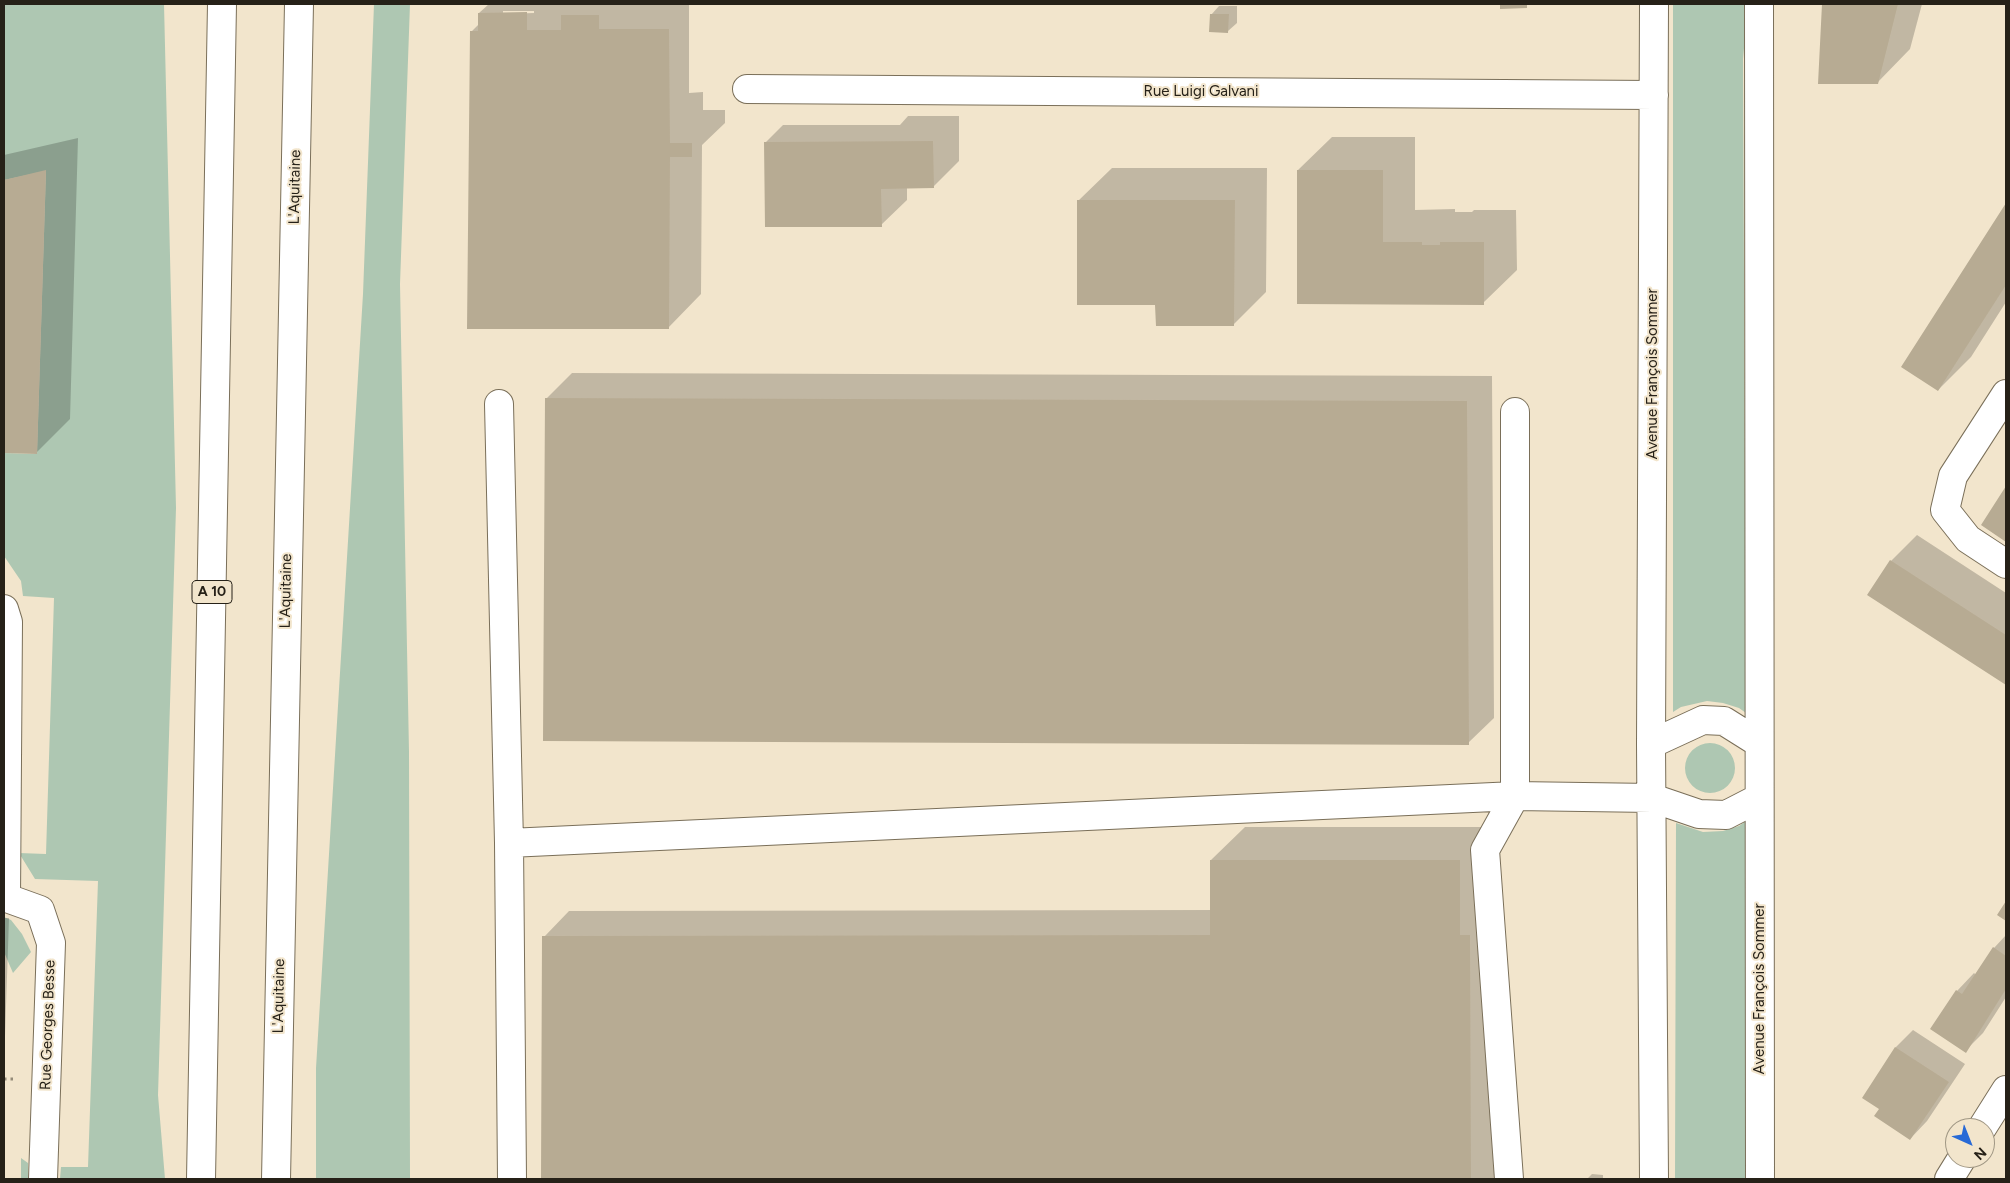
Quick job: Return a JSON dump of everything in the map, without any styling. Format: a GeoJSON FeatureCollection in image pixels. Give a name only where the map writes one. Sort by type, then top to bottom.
{"type":"FeatureCollection","features":[{"type":"Feature","properties":{"kind":"main road","name":"A 10"},"geometry":{"type":"LineString","coordinates":[[201,1179],[222,4]]}},
{"type":"Feature","properties":{"kind":"main road","name":"L'Aquitaine"},"geometry":{"type":"LineString","coordinates":[[276,1179],[299,4]]}},
{"type":"Feature","properties":{"kind":"main road","name":"Avenue François Sommer"},"geometry":{"type":"LineString","coordinates":[[1651,744],[1654,4]]}},
{"type":"Feature","properties":{"kind":"main road"},"geometry":{"type":"LineString","coordinates":[[509,842],[1515,796],[1652,798],[1699,814],[1726,815],[1759,798],[1759,4]]}},
{"type":"Feature","properties":{"kind":"main road","name":"Rue Luigi Galvani"},"geometry":{"type":"LineString","coordinates":[[748,90],[1654,95]]}},
{"type":"Feature","properties":{"kind":"main road"},"geometry":{"type":"LineString","coordinates":[[2006,394],[1953,476],[1945,510],[1968,539],[2006,564]]}},
{"type":"Feature","properties":{"kind":"main road"},"geometry":{"type":"LineString","coordinates":[[499,404],[509,842],[512,1179]]}},
{"type":"Feature","properties":{"kind":"main road"},"geometry":{"type":"LineString","coordinates":[[1510,1179],[1485,850],[1515,796],[1515,412]]}},
{"type":"Feature","properties":{"kind":"main road"},"geometry":{"type":"LineString","coordinates":[[4,609],[8,622],[5,897]]}},
{"type":"Feature","properties":{"kind":"main road"},"geometry":{"type":"LineString","coordinates":[[1654,1179],[1651,744],[1704,720],[1724,721],[1759,743]]}},
{"type":"Feature","properties":{"kind":"main road","name":"Avenue François Sommer"},"geometry":{"type":"LineString","coordinates":[[1759,798],[1760,1179]]}},
{"type":"Feature","properties":{"kind":"main road","name":"Rue Georges Besse"},"geometry":{"type":"LineString","coordinates":[[5,897],[40,910],[52,943],[43,1179]]}},
{"type":"Feature","properties":{"kind":"main road"},"geometry":{"type":"LineString","coordinates":[[1988,1118],[2006,1090]]}},
{"type":"Feature","properties":{"kind":"main road"},"geometry":{"type":"LineString","coordinates":[[1949,1179],[1956,1168]]}},
{"type":"Feature","properties":{"kind":"green space"},"geometry":{"type":"Polygon","coordinates":[[[4,4],[164,4],[176,508],[158,1095],[165,1179],[60,1179],[61,1167],[88,1167],[98,881],[35,879],[19,853],[46,854],[54,598],[23,596],[21,581],[4,556],[4,453],[37,454],[46,171],[4,180],[4,4]]]}},
{"type":"Feature","properties":{"kind":"green space"},"geometry":{"type":"Polygon","coordinates":[[[374,4],[410,4],[400,284],[409,752],[410,1179],[316,1179],[316,1068],[363,294],[374,4]]]}},
{"type":"Feature","properties":{"kind":"green space"},"geometry":{"type":"Polygon","coordinates":[[[1673,4],[1748,4],[1743,59],[1746,713],[1739,708],[1723,703],[1707,701],[1681,707],[1673,712],[1673,4]]]}},
{"type":"Feature","properties":{"kind":"green space"},"geometry":{"type":"Polygon","coordinates":[[[1705,743],[1715,743],[1728,750],[1735,763],[1735,773],[1728,786],[1715,793],[1705,793],[1696,789],[1689,782],[1685,773],[1685,763],[1689,754],[1696,747],[1705,743]]]}},
{"type":"Feature","properties":{"kind":"green space"},"geometry":{"type":"Polygon","coordinates":[[[1746,821],[1746,1179],[1675,1179],[1676,823],[1703,832],[1723,831],[1739,826],[1746,821]]]}},
{"type":"Feature","properties":{"kind":"green space"},"geometry":{"type":"Polygon","coordinates":[[[4,917],[11,920],[22,934],[31,952],[13,973],[4,952],[4,917]]]}},
{"type":"Feature","properties":{"kind":"green space"},"geometry":{"type":"Polygon","coordinates":[[[21,1158],[28,1163],[28,1179],[21,1179],[21,1158]]]}},
{"type":"Feature","properties":{"kind":"building"},"geometry":{"type":"Polygon","coordinates":[[[1500,4],[1527,4],[1527,8],[1500,9],[1500,4]]]}},
{"type":"Feature","properties":{"kind":"building"},"geometry":{"type":"Polygon","coordinates":[[[1822,4],[1898,4],[1878,84],[1818,84],[1822,4]]]}},
{"type":"Feature","properties":{"kind":"building"},"geometry":{"type":"Polygon","coordinates":[[[527,12],[527,30],[561,30],[561,15],[599,15],[599,29],[669,29],[670,143],[692,143],[692,157],[670,157],[669,329],[467,329],[470,31],[478,31],[478,13],[527,12]]]}},
{"type":"Feature","properties":{"kind":"building"},"geometry":{"type":"Polygon","coordinates":[[[1210,14],[1229,14],[1228,33],[1209,32],[1210,14]]]}},
{"type":"Feature","properties":{"kind":"building"},"geometry":{"type":"Polygon","coordinates":[[[933,141],[934,188],[881,189],[882,227],[765,227],[764,142],[933,141]]]}},
{"type":"Feature","properties":{"kind":"building"},"geometry":{"type":"Polygon","coordinates":[[[46,170],[37,454],[4,453],[4,180],[46,170]]]}},
{"type":"Feature","properties":{"kind":"building"},"geometry":{"type":"Polygon","coordinates":[[[1297,170],[1383,170],[1383,242],[1422,242],[1422,245],[1440,245],[1440,242],[1484,242],[1484,305],[1297,304],[1297,170]]]}},
{"type":"Feature","properties":{"kind":"building"},"geometry":{"type":"Polygon","coordinates":[[[1077,200],[1235,200],[1234,326],[1156,326],[1155,305],[1077,305],[1077,200]]]}},
{"type":"Feature","properties":{"kind":"building"},"geometry":{"type":"Polygon","coordinates":[[[2006,203],[2006,285],[1938,391],[1901,367],[2006,203]]]}},
{"type":"Feature","properties":{"kind":"building"},"geometry":{"type":"Polygon","coordinates":[[[545,398],[1467,401],[1469,745],[543,741],[545,398]]]}},
{"type":"Feature","properties":{"kind":"building"},"geometry":{"type":"Polygon","coordinates":[[[2006,486],[2006,542],[1981,525],[2006,486]]]}},
{"type":"Feature","properties":{"kind":"building"},"geometry":{"type":"Polygon","coordinates":[[[1890,560],[2006,635],[2006,685],[1867,595],[1890,560]]]}},
{"type":"Feature","properties":{"kind":"building"},"geometry":{"type":"Polygon","coordinates":[[[1210,860],[1460,860],[1460,935],[1470,935],[1471,1179],[541,1179],[542,936],[1210,935],[1210,860]]]}},
{"type":"Feature","properties":{"kind":"building"},"geometry":{"type":"Polygon","coordinates":[[[2006,901],[2006,921],[1997,915],[2006,901]]]}},
{"type":"Feature","properties":{"kind":"building"},"geometry":{"type":"Polygon","coordinates":[[[1993,947],[2006,956],[2006,989],[1966,1053],[1930,1029],[1956,990],[1962,994],[1993,947]]]}},
{"type":"Feature","properties":{"kind":"building"},"geometry":{"type":"Polygon","coordinates":[[[1895,1047],[1949,1082],[1910,1140],[1874,1116],[1879,1109],[1862,1098],[1895,1047]]]}}]}
